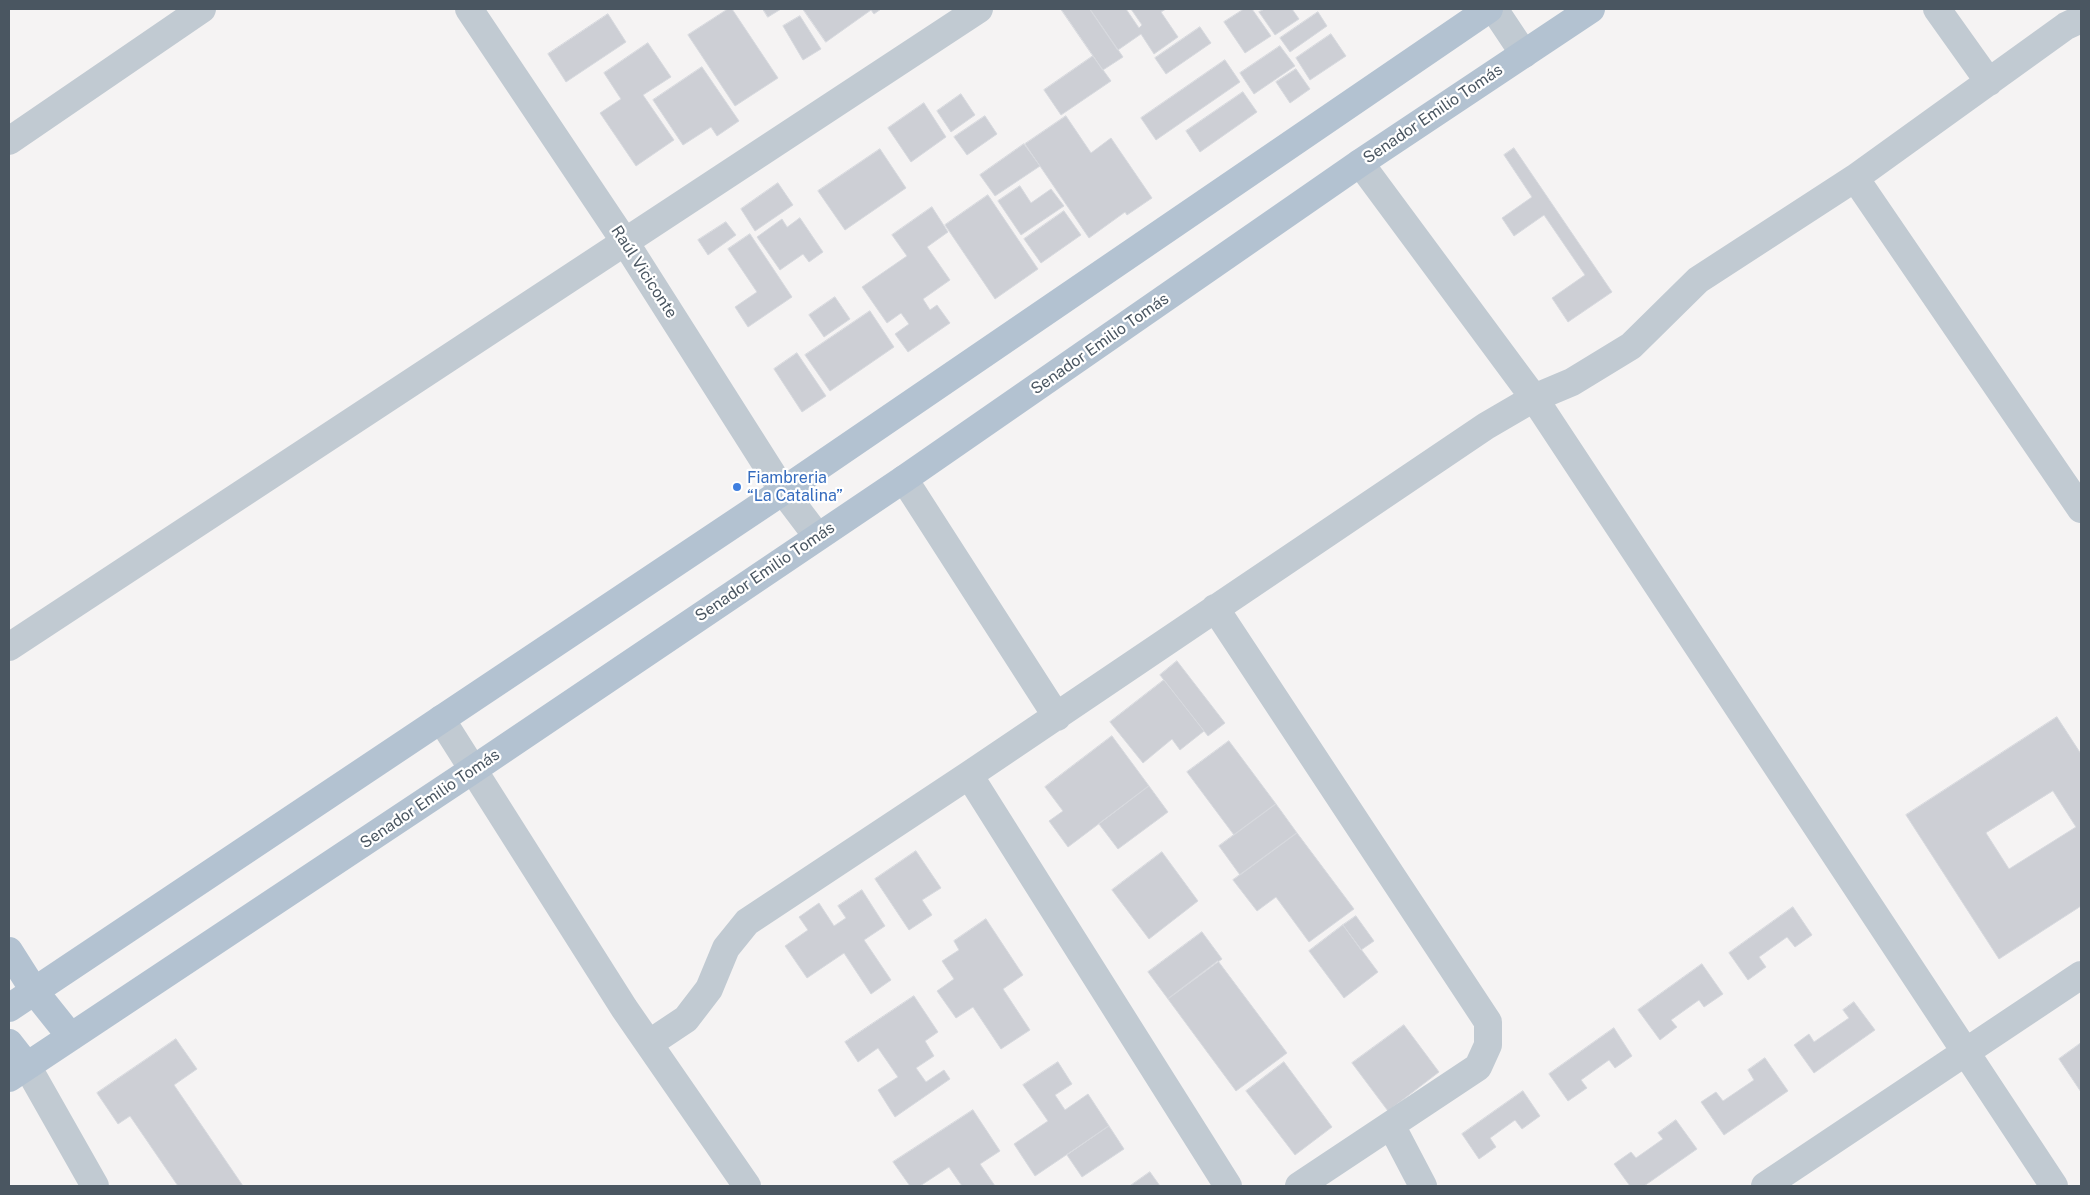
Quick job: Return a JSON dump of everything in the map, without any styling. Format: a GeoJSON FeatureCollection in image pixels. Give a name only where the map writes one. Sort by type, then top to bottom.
{"type":"FeatureCollection","features":[{"type":"Feature","properties":{"kind":"main road"},"geometry":{"type":"LineString","coordinates":[[9,1008],[783,491],[1489,9]]}},
{"type":"Feature","properties":{"kind":"main road","name":"Senador Emilio Tomás"},"geometry":{"type":"LineString","coordinates":[[18,1072],[474,769],[904,479],[1360,163],[1591,9]]}},
{"type":"Feature","properties":{"kind":"main road"},"geometry":{"type":"LineString","coordinates":[[9,951],[35,992],[71,1037]]}},
{"type":"Feature","properties":{"kind":"main road"},"geometry":{"type":"LineString","coordinates":[[9,1043],[18,1072]]}},
{"type":"Feature","properties":{"kind":"street"},"geometry":{"type":"LineString","coordinates":[[9,141],[202,9]]}},
{"type":"Feature","properties":{"kind":"street","name":"Raúl Viciconte"},"geometry":{"type":"LineString","coordinates":[[469,9],[625,242],[783,491],[817,536]]}},
{"type":"Feature","properties":{"kind":"street"},"geometry":{"type":"LineString","coordinates":[[9,648],[979,9]]}},
{"type":"Feature","properties":{"kind":"street"},"geometry":{"type":"LineString","coordinates":[[1494,9],[1524,54]]}},
{"type":"Feature","properties":{"kind":"street"},"geometry":{"type":"LineString","coordinates":[[1937,9],[1989,82]]}},
{"type":"Feature","properties":{"kind":"street"},"geometry":{"type":"LineString","coordinates":[[650,1043],[686,1019],[708,989],[726,948],[746,922],[970,775],[1486,426],[1534,398],[1572,382],[1631,346],[1698,280],[1855,178],[2066,26],[2081,19]]}},
{"type":"Feature","properties":{"kind":"street"},"geometry":{"type":"LineString","coordinates":[[1360,163],[1534,398],[2054,1186]]}},
{"type":"Feature","properties":{"kind":"street"},"geometry":{"type":"LineString","coordinates":[[1855,178],[2081,509]]}},
{"type":"Feature","properties":{"kind":"street"},"geometry":{"type":"LineString","coordinates":[[904,479],[1057,716]]}},
{"type":"Feature","properties":{"kind":"street"},"geometry":{"type":"LineString","coordinates":[[1215,608],[1488,1022],[1488,1045],[1478,1067],[1298,1186]]}},
{"type":"Feature","properties":{"kind":"street"},"geometry":{"type":"LineString","coordinates":[[441,719],[624,1008],[747,1186]]}},
{"type":"Feature","properties":{"kind":"street"},"geometry":{"type":"LineString","coordinates":[[970,775],[1228,1186]]}},
{"type":"Feature","properties":{"kind":"street"},"geometry":{"type":"LineString","coordinates":[[1765,1186],[2081,975]]}},
{"type":"Feature","properties":{"kind":"street"},"geometry":{"type":"LineString","coordinates":[[18,1072],[95,1186]]}},
{"type":"Feature","properties":{"kind":"street"},"geometry":{"type":"LineString","coordinates":[[1392,1125],[1423,1186]]}},
{"type":"Feature","properties":{"kind":"building"},"geometry":{"type":"Polygon","coordinates":[[[728,9],[732,9],[778,78],[735,106],[688,35],[728,9]]]}},
{"type":"Feature","properties":{"kind":"building"},"geometry":{"type":"Polygon","coordinates":[[[763,9],[781,9],[768,17],[763,9]]]}},
{"type":"Feature","properties":{"kind":"building"},"geometry":{"type":"Polygon","coordinates":[[[803,9],[881,9],[874,14],[871,10],[826,42],[803,9]]]}},
{"type":"Feature","properties":{"kind":"building"},"geometry":{"type":"Polygon","coordinates":[[[1061,9],[1090,9],[1123,57],[1103,70],[1061,9]]]}},
{"type":"Feature","properties":{"kind":"building"},"geometry":{"type":"Polygon","coordinates":[[[1090,9],[1126,9],[1139,28],[1142,25],[1131,9],[1166,9],[1161,12],[1178,37],[1154,54],[1141,34],[1118,50],[1090,9]]]}},
{"type":"Feature","properties":{"kind":"building"},"geometry":{"type":"Polygon","coordinates":[[[1244,9],[1252,9],[1271,36],[1245,53],[1224,22],[1244,9]]]}},
{"type":"Feature","properties":{"kind":"building"},"geometry":{"type":"Polygon","coordinates":[[[1265,9],[1292,9],[1299,19],[1275,35],[1259,12],[1265,9]]]}},
{"type":"Feature","properties":{"kind":"building"},"geometry":{"type":"Polygon","coordinates":[[[1318,12],[1327,26],[1290,52],[1280,38],[1318,12]]]}},
{"type":"Feature","properties":{"kind":"building"},"geometry":{"type":"Polygon","coordinates":[[[608,14],[626,42],[566,82],[548,54],[608,14]]]}},
{"type":"Feature","properties":{"kind":"building"},"geometry":{"type":"Polygon","coordinates":[[[800,16],[821,49],[803,60],[783,26],[800,16]]]}},
{"type":"Feature","properties":{"kind":"building"},"geometry":{"type":"Polygon","coordinates":[[[1200,27],[1211,43],[1166,74],[1155,58],[1200,27]]]}},
{"type":"Feature","properties":{"kind":"building"},"geometry":{"type":"Polygon","coordinates":[[[1331,34],[1346,56],[1310,80],[1296,58],[1331,34]]]}},
{"type":"Feature","properties":{"kind":"building"},"geometry":{"type":"Polygon","coordinates":[[[648,43],[671,77],[643,95],[674,140],[636,166],[600,113],[621,99],[604,73],[648,43]]]}},
{"type":"Feature","properties":{"kind":"building"},"geometry":{"type":"Polygon","coordinates":[[[1280,46],[1295,66],[1254,94],[1240,73],[1280,46]]]}},
{"type":"Feature","properties":{"kind":"building"},"geometry":{"type":"Polygon","coordinates":[[[1093,56],[1111,81],[1061,115],[1044,90],[1093,56]]]}},
{"type":"Feature","properties":{"kind":"building"},"geometry":{"type":"Polygon","coordinates":[[[1225,60],[1240,82],[1156,140],[1141,118],[1225,60]]]}},
{"type":"Feature","properties":{"kind":"building"},"geometry":{"type":"Polygon","coordinates":[[[702,67],[739,121],[717,136],[711,127],[683,145],[653,100],[702,67]]]}},
{"type":"Feature","properties":{"kind":"building"},"geometry":{"type":"Polygon","coordinates":[[[1296,69],[1310,89],[1290,103],[1276,82],[1296,69]]]}},
{"type":"Feature","properties":{"kind":"building"},"geometry":{"type":"Polygon","coordinates":[[[1243,92],[1257,112],[1200,152],[1186,131],[1243,92]]]}},
{"type":"Feature","properties":{"kind":"building"},"geometry":{"type":"Polygon","coordinates":[[[961,94],[975,115],[951,132],[937,111],[961,94]]]}},
{"type":"Feature","properties":{"kind":"building"},"geometry":{"type":"Polygon","coordinates":[[[924,103],[946,137],[911,162],[888,128],[924,103]]]}},
{"type":"Feature","properties":{"kind":"building"},"geometry":{"type":"Polygon","coordinates":[[[985,116],[997,134],[967,155],[954,137],[985,116]]]}},
{"type":"Feature","properties":{"kind":"building"},"geometry":{"type":"Polygon","coordinates":[[[1066,116],[1091,153],[1111,138],[1152,198],[1127,215],[1125,212],[1089,238],[1025,144],[1066,116]]]}},
{"type":"Feature","properties":{"kind":"building"},"geometry":{"type":"Polygon","coordinates":[[[1024,144],[1040,166],[995,196],[980,175],[1024,144]]]}},
{"type":"Feature","properties":{"kind":"building"},"geometry":{"type":"Polygon","coordinates":[[[1514,148],[1612,292],[1568,322],[1552,298],[1585,275],[1544,215],[1514,236],[1502,218],[1532,197],[1504,155],[1514,148]]]}},
{"type":"Feature","properties":{"kind":"building"},"geometry":{"type":"Polygon","coordinates":[[[880,149],[906,188],[845,230],[818,191],[880,149]]]}},
{"type":"Feature","properties":{"kind":"building"},"geometry":{"type":"Polygon","coordinates":[[[778,183],[793,205],[755,231],[741,209],[778,183]]]}},
{"type":"Feature","properties":{"kind":"building"},"geometry":{"type":"Polygon","coordinates":[[[1020,186],[1031,203],[1051,189],[1064,206],[1021,235],[998,201],[1020,186]]]}},
{"type":"Feature","properties":{"kind":"building"},"geometry":{"type":"Polygon","coordinates":[[[988,195],[1038,269],[995,299],[945,225],[988,195]]]}},
{"type":"Feature","properties":{"kind":"building"},"geometry":{"type":"Polygon","coordinates":[[[932,207],[948,232],[927,247],[950,280],[923,299],[930,310],[937,305],[950,323],[908,352],[895,334],[909,324],[901,313],[887,323],[862,287],[907,256],[892,235],[932,207]]]}},
{"type":"Feature","properties":{"kind":"building"},"geometry":{"type":"Polygon","coordinates":[[[1064,211],[1081,235],[1041,263],[1024,239],[1064,211]]]}},
{"type":"Feature","properties":{"kind":"building"},"geometry":{"type":"Polygon","coordinates":[[[800,218],[823,252],[809,262],[803,254],[780,270],[757,237],[782,219],[787,227],[800,218]]]}},
{"type":"Feature","properties":{"kind":"building"},"geometry":{"type":"Polygon","coordinates":[[[726,222],[736,235],[708,255],[698,240],[726,222]]]}},
{"type":"Feature","properties":{"kind":"building"},"geometry":{"type":"Polygon","coordinates":[[[750,234],[792,297],[748,327],[735,307],[757,292],[728,249],[750,234]]]}},
{"type":"Feature","properties":{"kind":"building"},"geometry":{"type":"Polygon","coordinates":[[[835,297],[850,319],[824,337],[809,315],[835,297]]]}},
{"type":"Feature","properties":{"kind":"building"},"geometry":{"type":"Polygon","coordinates":[[[870,311],[894,347],[830,391],[805,355],[870,311]]]}},
{"type":"Feature","properties":{"kind":"building"},"geometry":{"type":"Polygon","coordinates":[[[797,353],[826,396],[802,412],[774,369],[797,353]]]}},
{"type":"Feature","properties":{"kind":"building"},"geometry":{"type":"Polygon","coordinates":[[[1177,661],[1225,723],[1208,736],[1160,675],[1177,661]]]}},
{"type":"Feature","properties":{"kind":"building"},"geometry":{"type":"Polygon","coordinates":[[[1164,680],[1204,731],[1180,750],[1172,739],[1143,763],[1110,722],[1164,680]]]}},
{"type":"Feature","properties":{"kind":"building"},"geometry":{"type":"Polygon","coordinates":[[[2057,717],[2081,754],[2081,906],[1999,959],[1906,815],[2057,717]],[[2053,791],[1986,833],[2009,869],[2076,827],[2053,791]]]}},
{"type":"Feature","properties":{"kind":"building"},"geometry":{"type":"Polygon","coordinates":[[[1112,736],[1149,786],[1068,847],[1049,821],[1063,811],[1045,787],[1112,736]]]}},
{"type":"Feature","properties":{"kind":"building"},"geometry":{"type":"Polygon","coordinates":[[[1229,741],[1276,804],[1234,835],[1187,772],[1229,741]]]}},
{"type":"Feature","properties":{"kind":"building"},"geometry":{"type":"Polygon","coordinates":[[[1149,786],[1168,812],[1118,849],[1099,824],[1149,786]]]}},
{"type":"Feature","properties":{"kind":"building"},"geometry":{"type":"Polygon","coordinates":[[[1276,804],[1297,833],[1240,875],[1219,846],[1276,804]]]}},
{"type":"Feature","properties":{"kind":"building"},"geometry":{"type":"Polygon","coordinates":[[[1297,833],[1354,909],[1309,942],[1276,897],[1257,911],[1233,880],[1297,833]]]}},
{"type":"Feature","properties":{"kind":"building"},"geometry":{"type":"Polygon","coordinates":[[[916,851],[941,888],[922,900],[932,915],[909,930],[875,879],[916,851]]]}},
{"type":"Feature","properties":{"kind":"building"},"geometry":{"type":"Polygon","coordinates":[[[1162,852],[1198,901],[1149,939],[1112,890],[1162,852]]]}},
{"type":"Feature","properties":{"kind":"building"},"geometry":{"type":"Polygon","coordinates":[[[862,890],[885,926],[864,940],[891,980],[871,994],[844,953],[807,978],[785,946],[808,930],[799,917],[819,903],[834,926],[846,918],[838,906],[862,890]]]}},
{"type":"Feature","properties":{"kind":"building"},"geometry":{"type":"Polygon","coordinates":[[[1793,907],[1812,935],[1795,947],[1787,937],[1759,957],[1766,967],[1748,980],[1729,953],[1793,907]]]}},
{"type":"Feature","properties":{"kind":"building"},"geometry":{"type":"Polygon","coordinates":[[[1356,916],[1374,941],[1361,950],[1343,925],[1356,916]]]}},
{"type":"Feature","properties":{"kind":"building"},"geometry":{"type":"Polygon","coordinates":[[[986,919],[1023,975],[1003,989],[1030,1030],[1001,1049],[973,1007],[956,1018],[937,991],[954,979],[942,961],[959,950],[954,941],[986,919]]]}},
{"type":"Feature","properties":{"kind":"building"},"geometry":{"type":"Polygon","coordinates":[[[1343,925],[1378,972],[1344,998],[1309,951],[1343,925]]]}},
{"type":"Feature","properties":{"kind":"building"},"geometry":{"type":"Polygon","coordinates":[[[1202,932],[1222,959],[1168,999],[1148,972],[1202,932]]]}},
{"type":"Feature","properties":{"kind":"building"},"geometry":{"type":"Polygon","coordinates":[[[1218,961],[1287,1053],[1236,1091],[1168,999],[1218,961]]]}},
{"type":"Feature","properties":{"kind":"building"},"geometry":{"type":"Polygon","coordinates":[[[1702,964],[1723,994],[1704,1007],[1699,1000],[1671,1020],[1677,1027],[1660,1040],[1638,1010],[1702,964]]]}},
{"type":"Feature","properties":{"kind":"building"},"geometry":{"type":"Polygon","coordinates":[[[914,996],[938,1032],[925,1041],[934,1056],[916,1068],[926,1082],[944,1070],[950,1079],[895,1117],[878,1090],[898,1077],[878,1048],[858,1062],[845,1042],[914,996]]]}},
{"type":"Feature","properties":{"kind":"building"},"geometry":{"type":"Polygon","coordinates":[[[1854,1002],[1875,1030],[1814,1073],[1794,1045],[1809,1034],[1814,1042],[1849,1018],[1843,1010],[1854,1002]]]}},
{"type":"Feature","properties":{"kind":"building"},"geometry":{"type":"Polygon","coordinates":[[[1404,1025],[1439,1072],[1388,1111],[1352,1063],[1404,1025]]]}},
{"type":"Feature","properties":{"kind":"building"},"geometry":{"type":"Polygon","coordinates":[[[1614,1028],[1632,1056],[1615,1068],[1609,1060],[1581,1080],[1587,1088],[1568,1101],[1549,1074],[1614,1028]]]}},
{"type":"Feature","properties":{"kind":"building"},"geometry":{"type":"Polygon","coordinates":[[[176,1039],[197,1069],[174,1085],[243,1186],[178,1186],[130,1116],[118,1124],[97,1093],[176,1039]]]}},
{"type":"Feature","properties":{"kind":"building"},"geometry":{"type":"Polygon","coordinates":[[[2081,1043],[2081,1092],[2059,1059],[2081,1043]]]}},
{"type":"Feature","properties":{"kind":"building"},"geometry":{"type":"Polygon","coordinates":[[[1765,1058],[1788,1091],[1724,1135],[1701,1102],[1716,1092],[1723,1101],[1754,1080],[1748,1070],[1765,1058]]]}},
{"type":"Feature","properties":{"kind":"building"},"geometry":{"type":"Polygon","coordinates":[[[1058,1062],[1072,1084],[1055,1095],[1065,1110],[1088,1094],[1109,1126],[1035,1176],[1014,1144],[1048,1121],[1023,1085],[1058,1062]]]}},
{"type":"Feature","properties":{"kind":"building"},"geometry":{"type":"Polygon","coordinates":[[[1284,1062],[1332,1127],[1295,1155],[1246,1091],[1284,1062]]]}},
{"type":"Feature","properties":{"kind":"building"},"geometry":{"type":"Polygon","coordinates":[[[1523,1091],[1540,1116],[1522,1129],[1515,1120],[1490,1138],[1496,1147],[1479,1159],[1462,1134],[1523,1091]]]}},
{"type":"Feature","properties":{"kind":"building"},"geometry":{"type":"Polygon","coordinates":[[[973,1110],[1000,1151],[980,1164],[995,1186],[962,1186],[949,1167],[920,1186],[910,1186],[893,1162],[973,1110]]]}},
{"type":"Feature","properties":{"kind":"building"},"geometry":{"type":"Polygon","coordinates":[[[1676,1120],[1697,1149],[1644,1186],[1630,1186],[1614,1164],[1631,1152],[1636,1158],[1663,1139],[1658,1133],[1676,1120]]]}},
{"type":"Feature","properties":{"kind":"building"},"geometry":{"type":"Polygon","coordinates":[[[1109,1126],[1124,1149],[1082,1177],[1067,1155],[1109,1126]]]}},
{"type":"Feature","properties":{"kind":"building"},"geometry":{"type":"Polygon","coordinates":[[[1150,1172],[1160,1186],[1130,1186],[1150,1172]]]}},
{"type":"Feature","properties":{"kind":"place","name":"Fiambreria “La Catalina”"},"geometry":{"type":"Point","coordinates":[737,487]}}]}
